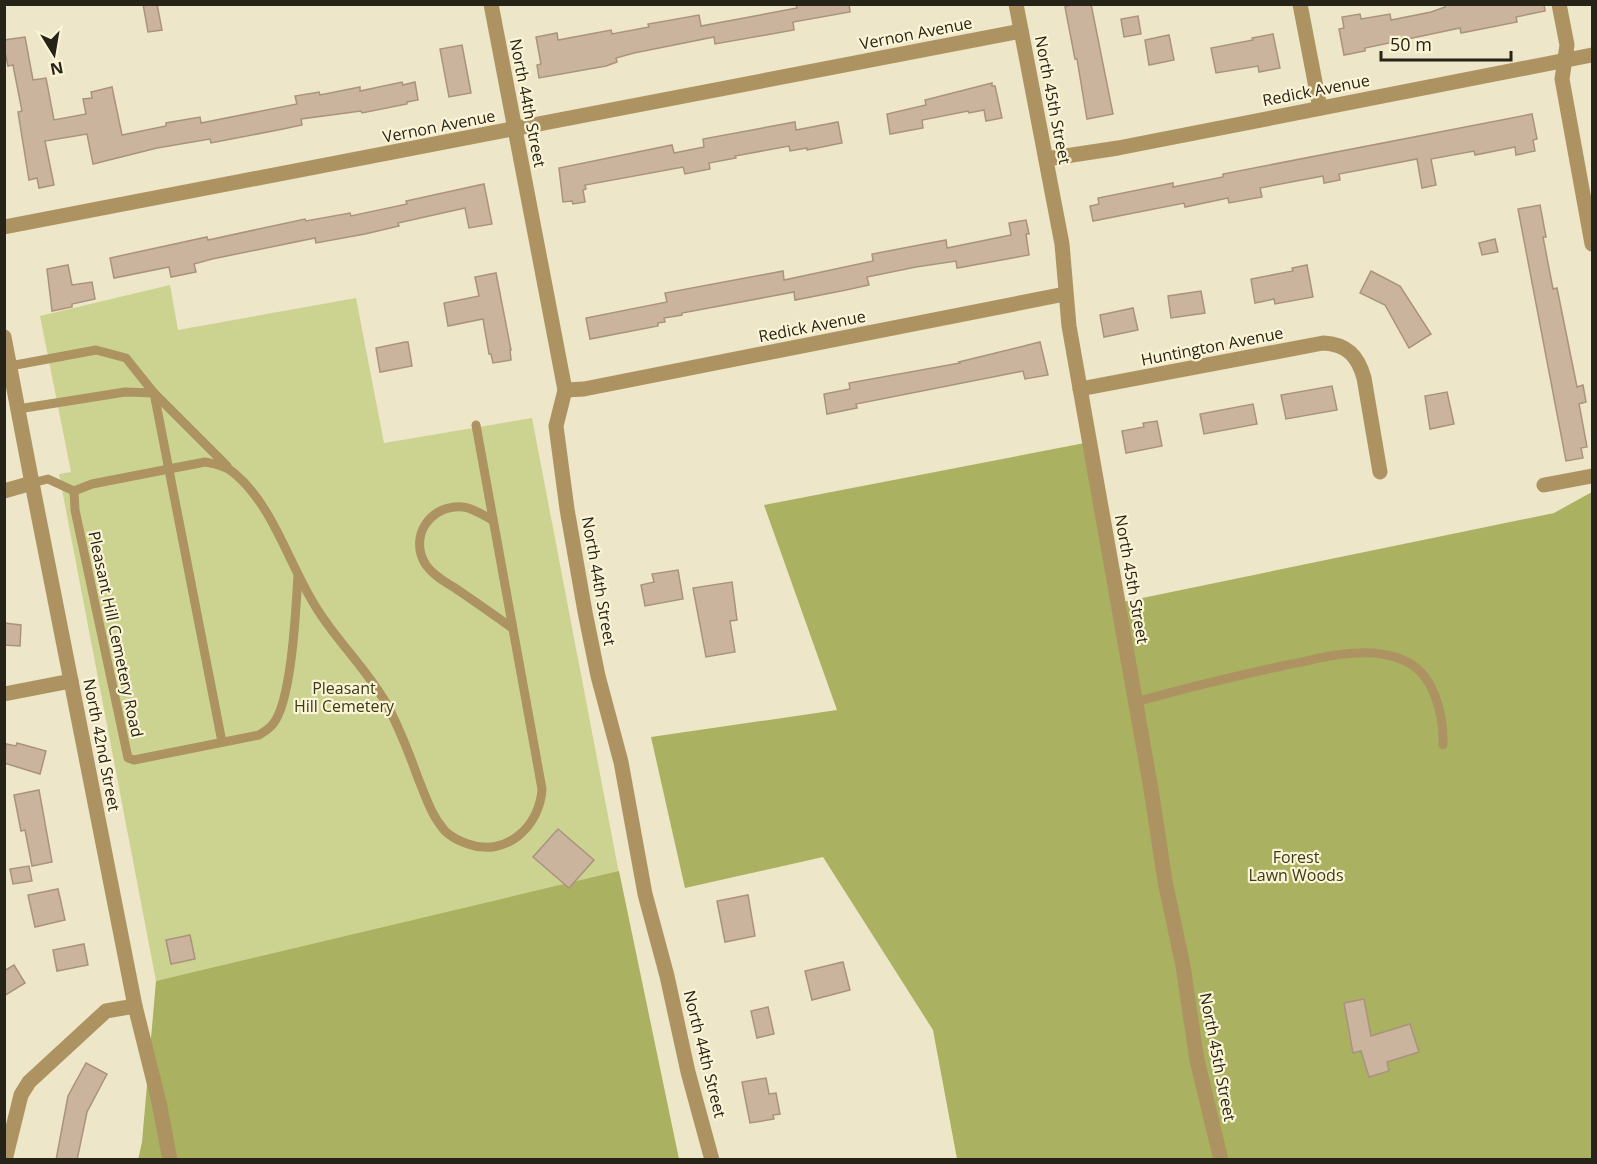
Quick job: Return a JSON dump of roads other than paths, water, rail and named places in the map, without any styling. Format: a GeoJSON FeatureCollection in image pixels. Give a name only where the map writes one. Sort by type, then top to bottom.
{"type":"FeatureCollection","features":[{"type":"Feature","properties":{"kind":"street","name":"North 44th Street"},"geometry":{"type":"LineString","coordinates":[[491,4],[565,390],[556,426],[567,509],[585,612],[598,676],[621,762],[645,894],[712,1160]]}},
{"type":"Feature","properties":{"kind":"street","name":"North 45th Street"},"geometry":{"type":"LineString","coordinates":[[1016,4],[1062,244],[1069,326],[1136,702],[1165,881],[1183,966],[1197,1060],[1221,1160]]}},
{"type":"Feature","properties":{"kind":"street"},"geometry":{"type":"LineString","coordinates":[[1300,4],[1320,108]]}},
{"type":"Feature","properties":{"kind":"street"},"geometry":{"type":"LineString","coordinates":[[1559,4],[1567,45],[1562,79],[1593,244]]}},
{"type":"Feature","properties":{"kind":"street","name":"Vernon Avenue"},"geometry":{"type":"LineString","coordinates":[[4,227],[1021,31]]}},
{"type":"Feature","properties":{"kind":"street","name":"Redick Avenue"},"geometry":{"type":"LineString","coordinates":[[1046,159],[1118,148],[1593,55]]}},
{"type":"Feature","properties":{"kind":"street","name":"Redick Avenue"},"geometry":{"type":"LineString","coordinates":[[565,390],[584,389],[1065,294]]}},
{"type":"Feature","properties":{"kind":"street","name":"North 42nd Street"},"geometry":{"type":"LineString","coordinates":[[4,337],[135,1006],[159,1102],[170,1160]]}},
{"type":"Feature","properties":{"kind":"street","name":"Huntington Avenue"},"geometry":{"type":"LineString","coordinates":[[1080,389],[1323,343],[1335,344],[1349,351],[1360,363],[1380,472]]}},
{"type":"Feature","properties":{"kind":"street"},"geometry":{"type":"LineString","coordinates":[[1544,485],[1593,476]]}},
{"type":"Feature","properties":{"kind":"street"},"geometry":{"type":"LineString","coordinates":[[4,492],[32,483]]}},
{"type":"Feature","properties":{"kind":"street"},"geometry":{"type":"LineString","coordinates":[[4,694],[71,681]]}},
{"type":"Feature","properties":{"kind":"street"},"geometry":{"type":"LineString","coordinates":[[6,1155],[21,1095],[29,1082],[106,1011],[135,1006]]}},
{"type":"Feature","properties":{"kind":"lane"},"geometry":{"type":"LineString","coordinates":[[10,366],[96,350],[126,358],[154,393],[246,484],[267,513],[318,611],[386,703],[403,738],[433,816],[446,833],[459,841],[473,846],[497,846],[519,836],[532,824],[538,813],[542,789],[476,425]]}},
{"type":"Feature","properties":{"kind":"lane"},"geometry":{"type":"LineString","coordinates":[[18,409],[125,392],[154,393]]}},
{"type":"Feature","properties":{"kind":"lane"},"geometry":{"type":"LineString","coordinates":[[154,393],[222,742]]}},
{"type":"Feature","properties":{"kind":"lane"},"geometry":{"type":"LineString","coordinates":[[32,483],[48,478],[74,491],[92,484],[205,462],[219,465],[233,472]]}},
{"type":"Feature","properties":{"kind":"lane","name":"Pleasant Hill Cemetery Road"},"geometry":{"type":"LineString","coordinates":[[74,491],[75,510],[128,758],[134,760],[258,735],[274,723],[279,713],[291,654],[298,574]]}},
{"type":"Feature","properties":{"kind":"lane"},"geometry":{"type":"LineString","coordinates":[[492,520],[469,508],[455,507],[440,510],[423,528],[419,547],[422,558],[434,574],[512,628]]}},
{"type":"Feature","properties":{"kind":"lane"},"geometry":{"type":"LineString","coordinates":[[1136,702],[1221,680],[1322,658],[1357,653],[1383,654],[1403,659],[1425,676],[1436,699],[1444,730],[1443,745]]}},
{"type":"Feature","properties":{"kind":"park label","name":"Pleasant Hill Cemetery"},"geometry":{"type":"Point","coordinates":[344,697]}},
{"type":"Feature","properties":{"kind":"park label","name":"Forest Lawn Woods"},"geometry":{"type":"Point","coordinates":[1296,866]}}]}
